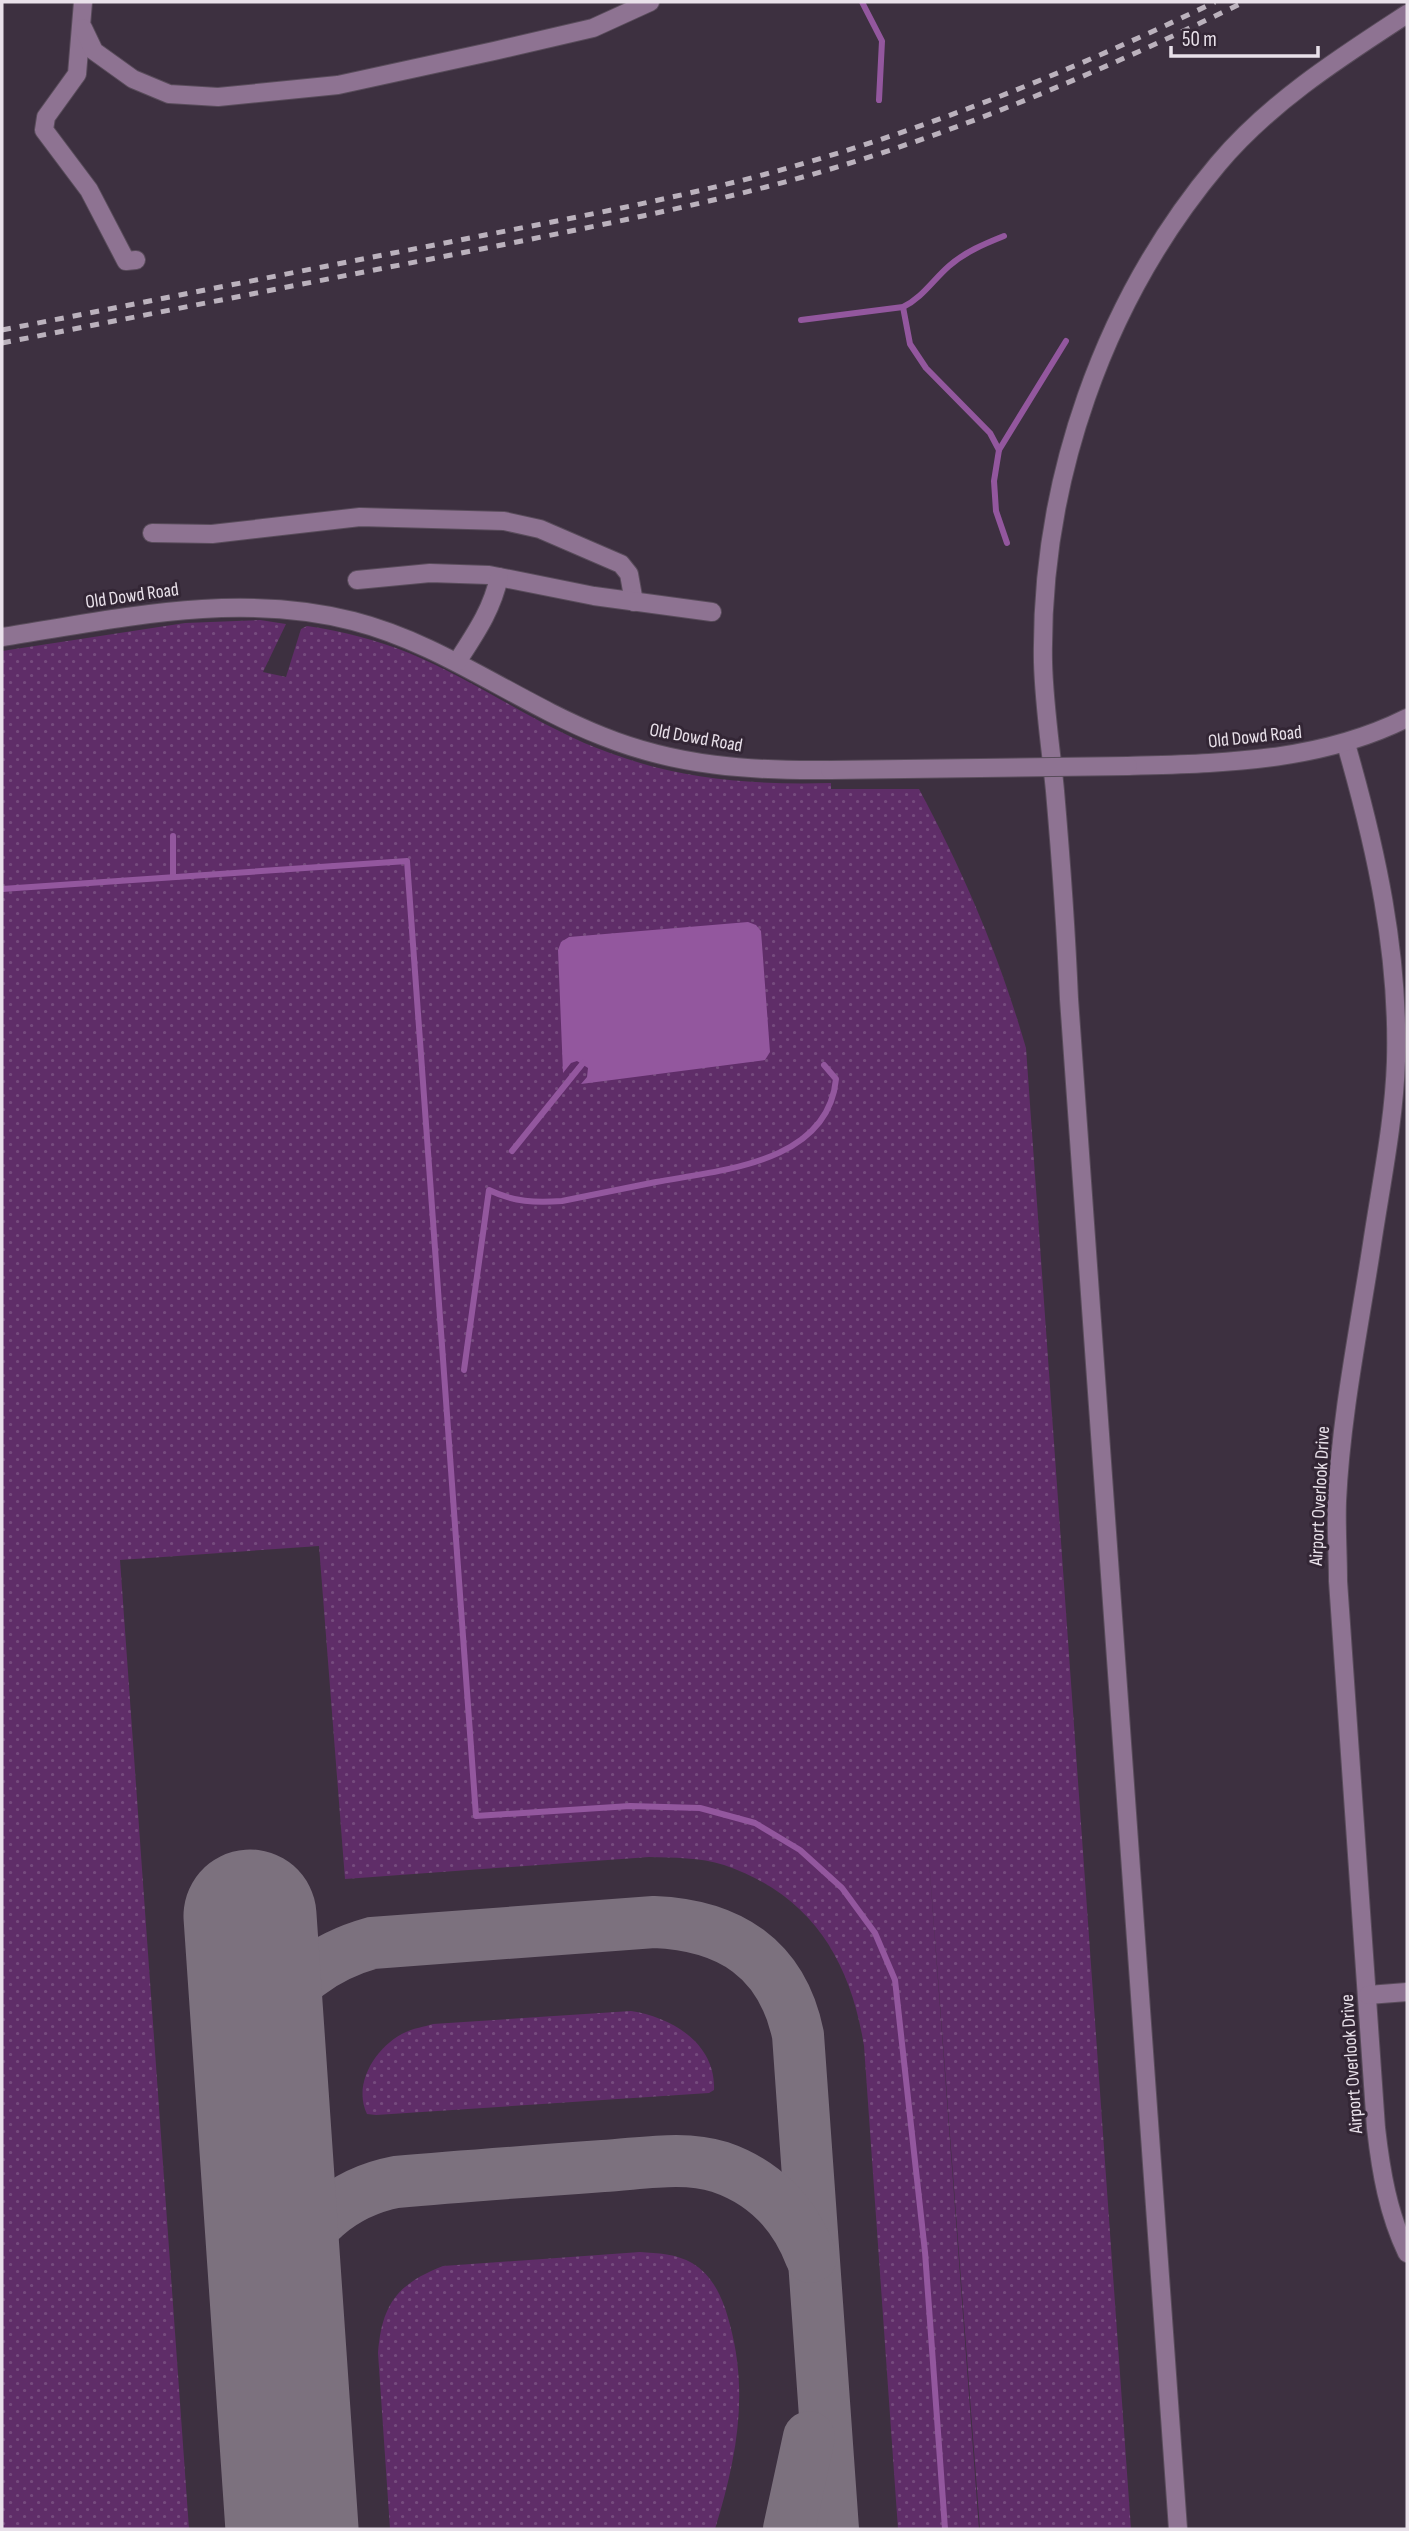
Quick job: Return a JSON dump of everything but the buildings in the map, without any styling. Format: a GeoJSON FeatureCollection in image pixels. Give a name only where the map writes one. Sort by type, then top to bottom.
{"type":"FeatureCollection","features":[{"type":"Feature","properties":{"kind":"street"},"geometry":{"type":"LineString","coordinates":[[83,2],[83,28],[77,74],[46,117],[44,130],[89,190],[126,261],[136,260]]}},
{"type":"Feature","properties":{"kind":"street"},"geometry":{"type":"LineString","coordinates":[[83,28],[94,51],[132,79],[169,94],[218,97],[338,85],[494,51],[593,28],[650,2]]}},
{"type":"Feature","properties":{"kind":"street"},"geometry":{"type":"LineString","coordinates":[[1178,2529],[1076,1095],[1065,905],[1043,663],[1047,589],[1059,499],[1082,405],[1118,321],[1156,250],[1219,163],[1283,101],[1407,14]]}},
{"type":"Feature","properties":{"kind":"street"},"geometry":{"type":"LineString","coordinates":[[152,533],[212,534],[360,517],[504,521],[540,528],[621,564],[629,574],[634,602]]}},
{"type":"Feature","properties":{"kind":"street"},"geometry":{"type":"LineString","coordinates":[[357,580],[430,573],[499,577],[634,602],[712,612]]}},
{"type":"Feature","properties":{"kind":"street"},"geometry":{"type":"LineString","coordinates":[[457,662],[484,621],[494,599],[499,577]]}},
{"type":"Feature","properties":{"kind":"street","name":"Old Dowd Road"},"geometry":{"type":"LineString","coordinates":[[2,637],[163,612],[246,606],[302,610],[398,634],[565,719],[637,749],[719,767],[830,770],[1241,762],[1346,744],[1407,719]]}},
{"type":"Feature","properties":{"kind":"street","name":"Airport Overlook Drive"},"geometry":{"type":"LineString","coordinates":[[1346,744],[1369,822],[1384,898],[1401,1044],[1345,1415],[1338,1501],[1338,1581],[1376,2128],[1383,2184],[1396,2229],[1407,2253]]}},
{"type":"Feature","properties":{"kind":"street"},"geometry":{"type":"LineString","coordinates":[[1368,1995],[1407,1992]]}},
{"type":"Feature","properties":{"kind":"shaded area"},"geometry":{"type":"Polygon","coordinates":[[[260,620],[286,624],[263,672],[286,677],[301,629],[307,626],[320,628],[371,640],[409,653],[584,743],[637,762],[691,775],[746,782],[831,783],[831,789],[919,789],[966,884],[1004,980],[1026,1048],[1131,2529],[980,2529],[926,1820],[979,2529],[898,2529],[864,2046],[858,2014],[848,1985],[821,1934],[803,1913],[781,1894],[724,1865],[696,1859],[649,1857],[345,1879],[319,1546],[120,1560],[189,2529],[2,2529],[2,651],[185,623],[260,620]]]}},
{"type":"Feature","properties":{"kind":"shaded area"},"geometry":{"type":"Polygon","coordinates":[[[748,922],[761,931],[770,1052],[765,1060],[581,1084],[587,1077],[588,1068],[577,1061],[571,1063],[563,1073],[558,950],[561,942],[569,937],[748,922]]]}},
{"type":"Feature","properties":{"kind":"shaded area"},"geometry":{"type":"Polygon","coordinates":[[[631,2011],[661,2019],[688,2035],[708,2059],[713,2073],[714,2090],[709,2093],[367,2114],[363,2090],[370,2066],[386,2046],[409,2031],[433,2024],[631,2011]]]}},
{"type":"Feature","properties":{"kind":"shaded area"},"geometry":{"type":"Polygon","coordinates":[[[640,2252],[673,2256],[700,2268],[717,2290],[730,2325],[739,2377],[738,2428],[729,2478],[715,2529],[390,2529],[378,2353],[383,2321],[388,2309],[403,2289],[414,2280],[443,2266],[640,2252]]]}},
{"type":"Feature","properties":{"kind":"waterway"},"geometry":{"type":"LineString","coordinates":[[862,2],[882,41],[879,100]]}},
{"type":"Feature","properties":{"kind":"waterway"},"geometry":{"type":"LineString","coordinates":[[801,320],[903,307],[922,294],[955,261],[1004,236]]}},
{"type":"Feature","properties":{"kind":"waterway"},"geometry":{"type":"LineString","coordinates":[[903,307],[910,344],[926,368],[990,433],[999,450],[994,481],[996,511],[1007,543]]}},
{"type":"Feature","properties":{"kind":"waterway"},"geometry":{"type":"LineString","coordinates":[[999,450],[1066,341]]}},
{"type":"Feature","properties":{"kind":"waterway"},"geometry":{"type":"LineString","coordinates":[[173,836],[173,876]]}},
{"type":"Feature","properties":{"kind":"waterway"},"geometry":{"type":"LineString","coordinates":[[2,889],[407,861],[476,1816],[630,1806],[700,1808],[755,1823],[800,1850],[842,1888],[875,1933],[895,1980],[925,2252],[945,2529]]}},
{"type":"Feature","properties":{"kind":"waterway"},"geometry":{"type":"LineString","coordinates":[[512,1151],[583,1063]]}},
{"type":"Feature","properties":{"kind":"waterway"},"geometry":{"type":"LineString","coordinates":[[464,1370],[489,1190],[525,1201],[562,1201],[711,1173],[768,1158],[793,1145],[814,1129],[829,1107],[836,1079],[824,1065]]}},
{"type":"Feature","properties":{"kind":"taxiway"},"geometry":{"type":"LineString","coordinates":[[261,2074],[267,2031],[282,2000],[294,1986],[323,1964],[372,1943],[654,1922],[706,1930],[748,1951],[765,1966],[779,1985],[790,2008],[798,2035],[833,2529]]}},
{"type":"Feature","properties":{"kind":"taxiway"},"geometry":{"type":"LineString","coordinates":[[280,2347],[281,2306],[285,2282],[291,2263],[312,2229],[341,2204],[359,2194],[396,2182],[662,2161],[706,2163],[736,2173],[764,2191],[787,2214],[811,2257]]}},
{"type":"Feature","properties":{"kind":"taxiway"},"geometry":{"type":"LineString","coordinates":[[789,2529],[809,2437]]}},
{"type":"Feature","properties":{"kind":"runway"},"geometry":{"type":"LineString","coordinates":[[250,1916],[292,2529]]}},
{"type":"Feature","properties":{"kind":"railway"},"geometry":{"type":"LineString","coordinates":[[2,330],[608,211],[766,174],[881,139],[994,99],[1105,53],[1215,2]]}},
{"type":"Feature","properties":{"kind":"railway"},"geometry":{"type":"LineString","coordinates":[[2,343],[560,233],[684,207],[828,170],[1010,107],[1244,2]]}}]}
